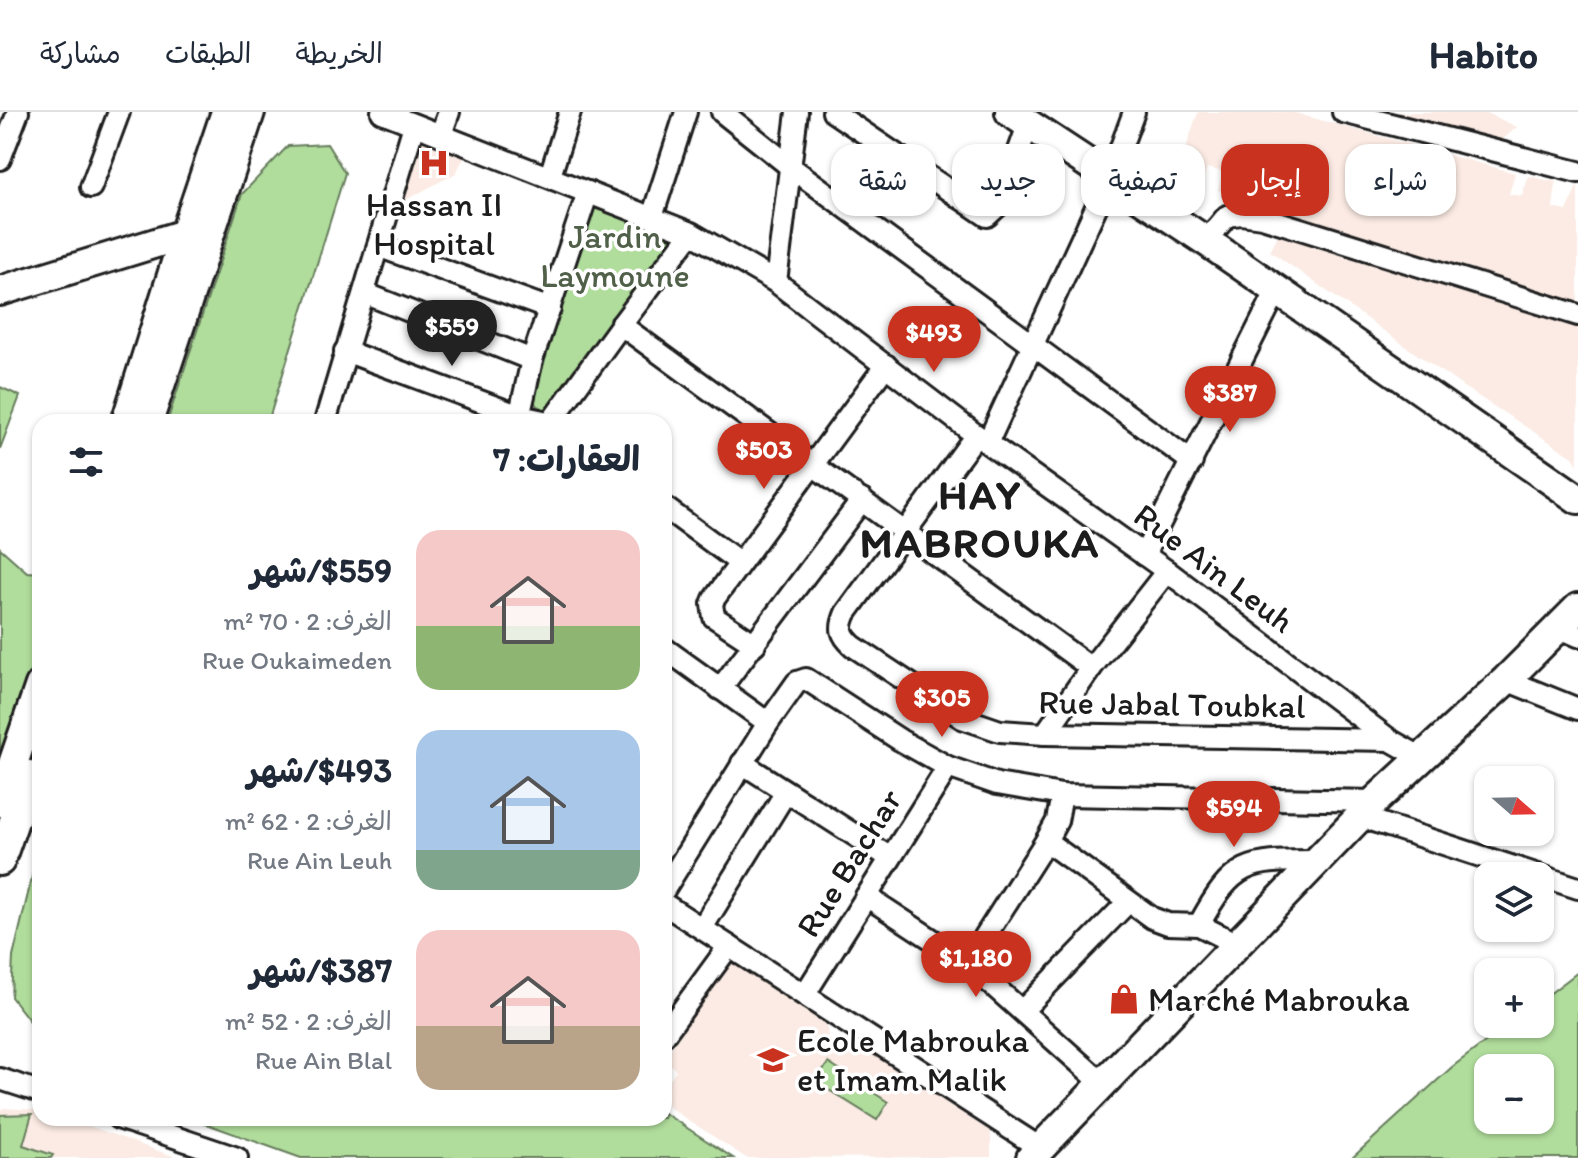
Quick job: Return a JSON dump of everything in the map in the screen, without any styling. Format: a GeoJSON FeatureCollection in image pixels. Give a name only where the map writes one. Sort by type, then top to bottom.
{"type":"FeatureCollection","features":[{"type":"Feature","properties":{"kind":"street"},"geometry":{"type":"LineString","coordinates":[[91,187],[119,112]]}},
{"type":"Feature","properties":{"kind":"street","name":"Rue Ain Leuh"},"geometry":{"type":"LineString","coordinates":[[382,112],[691,233],[776,282],[1390,740],[1422,758]]}},
{"type":"Feature","properties":{"kind":"street"},"geometry":{"type":"LineString","coordinates":[[441,134],[449,112]]}},
{"type":"Feature","properties":{"kind":"street"},"geometry":{"type":"LineString","coordinates":[[550,176],[570,112]]}},
{"type":"Feature","properties":{"kind":"street"},"geometry":{"type":"LineString","coordinates":[[652,217],[686,112]]}},
{"type":"Feature","properties":{"kind":"street"},"geometry":{"type":"LineString","coordinates":[[722,112],[792,168],[1192,462]]}},
{"type":"Feature","properties":{"kind":"street"},"geometry":{"type":"LineString","coordinates":[[776,282],[797,112]]}},
{"type":"Feature","properties":{"kind":"street","name":"Rue Jabal Toubkal"},"geometry":{"type":"LineString","coordinates":[[1122,144],[1134,112]]}},
{"type":"Feature","properties":{"kind":"street"},"geometry":{"type":"LineString","coordinates":[[1343,112],[1578,172]]}},
{"type":"Feature","properties":{"kind":"street"},"geometry":{"type":"LineString","coordinates":[[150,414],[228,113]]}},
{"type":"Feature","properties":{"kind":"street"},"geometry":{"type":"LineString","coordinates":[[838,113],[986,216],[998,208],[1005,193],[1019,118],[1081,158]]}},
{"type":"Feature","properties":{"kind":"street"},"geometry":{"type":"LineString","coordinates":[[0,159],[12,115]]}},
{"type":"Feature","properties":{"kind":"street"},"geometry":{"type":"LineString","coordinates":[[327,414],[414,125]]}},
{"type":"Feature","properties":{"kind":"street"},"geometry":{"type":"LineString","coordinates":[[520,414],[532,360],[588,192]]}},
{"type":"Feature","properties":{"kind":"street","name":"Rue Jabal Toubkal"},"geometry":{"type":"LineString","coordinates":[[1092,216],[982,438],[905,531],[846,613],[841,625],[842,636],[877,663],[962,718],[1000,731],[1390,740]]}},
{"type":"Feature","properties":{"kind":"street"},"geometry":{"type":"LineString","coordinates":[[1168,216],[1578,499]]}},
{"type":"Feature","properties":{"kind":"street"},"geometry":{"type":"LineString","coordinates":[[1206,241],[1227,216],[1262,217],[1578,315]]}},
{"type":"Feature","properties":{"kind":"street"},"geometry":{"type":"LineString","coordinates":[[0,291],[198,230]]}},
{"type":"Feature","properties":{"kind":"street"},"geometry":{"type":"LineString","coordinates":[[129,414],[198,230]]}},
{"type":"Feature","properties":{"kind":"street"},"geometry":{"type":"LineString","coordinates":[[556,414],[691,233]]}},
{"type":"Feature","properties":{"kind":"street"},"geometry":{"type":"LineString","coordinates":[[378,246],[550,309]]}},
{"type":"Feature","properties":{"kind":"street"},"geometry":{"type":"LineString","coordinates":[[1144,555],[1276,292]]}},
{"type":"Feature","properties":{"kind":"street"},"geometry":{"type":"LineString","coordinates":[[364,293],[532,360]]}},
{"type":"Feature","properties":{"kind":"street"},"geometry":{"type":"LineString","coordinates":[[621,325],[1091,668]]}},
{"type":"Feature","properties":{"kind":"street"},"geometry":{"type":"LineString","coordinates":[[345,351],[506,414]]}},
{"type":"Feature","properties":{"kind":"street"},"geometry":{"type":"LineString","coordinates":[[755,644],[714,617],[712,604],[739,562],[886,365]]}},
{"type":"Feature","properties":{"kind":"street"},"geometry":{"type":"LineString","coordinates":[[720,689],[862,500]]}},
{"type":"Feature","properties":{"kind":"street"},"geometry":{"type":"LineString","coordinates":[[672,513],[739,562]]}},
{"type":"Feature","properties":{"kind":"street"},"geometry":{"type":"LineString","coordinates":[[1045,734],[1091,668],[1167,571]]}},
{"type":"Feature","properties":{"kind":"street"},"geometry":{"type":"LineString","coordinates":[[672,909],[805,994],[1035,1153],[1368,809],[1571,624]]}},
{"type":"Feature","properties":{"kind":"street"},"geometry":{"type":"LineString","coordinates":[[672,654],[768,723]]}},
{"type":"Feature","properties":{"kind":"street"},"geometry":{"type":"LineString","coordinates":[[672,877],[768,723],[797,682],[806,679],[948,767],[997,784],[1062,795],[1368,809],[1578,888]]}},
{"type":"Feature","properties":{"kind":"street"},"geometry":{"type":"LineString","coordinates":[[1506,680],[1578,709]]}},
{"type":"Feature","properties":{"kind":"street"},"geometry":{"type":"LineString","coordinates":[[0,802],[32,708]]}},
{"type":"Feature","properties":{"kind":"street"},"geometry":{"type":"LineString","coordinates":[[742,763],[889,857]]}},
{"type":"Feature","properties":{"kind":"street"},"geometry":{"type":"LineString","coordinates":[[0,861],[32,767]]}},
{"type":"Feature","properties":{"kind":"street","name":"Rue Bachar"},"geometry":{"type":"LineString","coordinates":[[805,994],[948,767]]}},
{"type":"Feature","properties":{"kind":"street"},"geometry":{"type":"LineString","coordinates":[[702,928],[786,792]]}},
{"type":"Feature","properties":{"kind":"street"},"geometry":{"type":"LineString","coordinates":[[968,963],[1046,841],[1057,821],[1062,795]]}},
{"type":"Feature","properties":{"kind":"street"},"geometry":{"type":"LineString","coordinates":[[1046,841],[1128,902],[1168,924],[1199,925],[1237,944]]}},
{"type":"Feature","properties":{"kind":"street"},"geometry":{"type":"LineString","coordinates":[[1199,925],[1217,892],[1234,874],[1257,863],[1319,861]]}},
{"type":"Feature","properties":{"kind":"street"},"geometry":{"type":"LineString","coordinates":[[866,896],[968,963],[1102,1083]]}},
{"type":"Feature","properties":{"kind":"street"},"geometry":{"type":"LineString","coordinates":[[1022,1011],[1128,902]]}},
{"type":"Feature","properties":{"kind":"street"},"geometry":{"type":"LineString","coordinates":[[672,1026],[729,946]]}},
{"type":"Feature","properties":{"kind":"street"},"geometry":{"type":"LineString","coordinates":[[0,1079],[32,1089]]}},
{"type":"Feature","properties":{"kind":"street"},"geometry":{"type":"LineString","coordinates":[[142,1126],[237,1158]]}},
{"type":"Feature","properties":{"kind":"shaded area"},"geometry":{"type":"Polygon","coordinates":[[[1198,112],[1291,112],[1409,144],[1345,144],[1345,216],[1456,216],[1456,157],[1515,173],[1509,194],[1522,196],[1528,176],[1556,182],[1553,208],[1567,211],[1578,184],[1578,308],[1297,216],[1329,216],[1329,144],[1221,144],[1221,172],[1207,168],[1205,173],[1205,144],[1187,144],[1198,112]]]}},
{"type":"Feature","properties":{"kind":"shaded area"},"geometry":{"type":"Polygon","coordinates":[[[1371,112],[1485,112],[1517,127],[1498,144],[1371,112]]]}},
{"type":"Feature","properties":{"kind":"shaded area","name":"Hassan II Hospital"},"geometry":{"type":"Polygon","coordinates":[[[415,133],[467,152],[456,173],[406,200],[395,197],[415,133]]]}},
{"type":"Feature","properties":{"kind":"shaded area"},"geometry":{"type":"Polygon","coordinates":[[[1279,233],[1578,328],[1578,465],[1573,457],[1465,388],[1270,251],[1279,233]]]}},
{"type":"Feature","properties":{"kind":"shaded area","name":"Ecole Mabrouka et Imam Malik"},"geometry":{"type":"Polygon","coordinates":[[[730,961],[827,1023],[828,1038],[847,1050],[859,1045],[991,1132],[991,1157],[746,1158],[672,1109],[672,1076],[676,1070],[672,1066],[672,1047],[730,961]]]}},
{"type":"Feature","properties":{"kind":"shaded area"},"geometry":{"type":"Polygon","coordinates":[[[0,1110],[32,1110],[32,1126],[89,1126],[178,1158],[0,1158],[0,1110]]]}},
{"type":"Feature","properties":{"kind":"green space"},"geometry":{"type":"Polygon","coordinates":[[[327,144],[345,173],[270,414],[170,414],[242,194],[288,146],[327,144]]]}},
{"type":"Feature","properties":{"kind":"green space","name":"Jardin Laymoune"},"geometry":{"type":"Polygon","coordinates":[[[591,207],[674,236],[558,402],[547,411],[533,400],[591,207]]]}},
{"type":"Feature","properties":{"kind":"green space"},"geometry":{"type":"Polygon","coordinates":[[[0,387],[20,396],[0,449],[0,387]]]}},
{"type":"Feature","properties":{"kind":"green space"},"geometry":{"type":"Polygon","coordinates":[[[0,548],[27,572],[32,572],[32,681],[0,773],[0,548]]]}},
{"type":"Feature","properties":{"kind":"green space"},"geometry":{"type":"Polygon","coordinates":[[[32,877],[32,1024],[11,997],[13,957],[32,877]]]}},
{"type":"Feature","properties":{"kind":"green space"},"geometry":{"type":"Polygon","coordinates":[[[1578,972],[1578,1158],[1352,1158],[1452,1067],[1490,1038],[1554,1038],[1554,990],[1578,972]]]}},
{"type":"Feature","properties":{"kind":"green space"},"geometry":{"type":"Polygon","coordinates":[[[828,1063],[888,1102],[877,1120],[816,1082],[828,1063]]]}},
{"type":"Feature","properties":{"kind":"green space"},"geometry":{"type":"Polygon","coordinates":[[[32,1114],[23,1145],[53,1155],[51,1158],[0,1158],[0,1115],[32,1114]]]}},
{"type":"Feature","properties":{"kind":"green space"},"geometry":{"type":"Polygon","coordinates":[[[672,1118],[733,1158],[301,1158],[212,1126],[672,1126],[672,1118]]]}},
{"type":"Feature","properties":{"kind":"place","name":"Hassan II Hospital"},"geometry":{"type":"Point","coordinates":[434,163]}},
{"type":"Feature","properties":{"kind":"place","name":"Marché Mabrouka"},"geometry":{"type":"Point","coordinates":[1124,999]}},
{"type":"Feature","properties":{"kind":"place","name":"Ecole Mabrouka et Imam Malik"},"geometry":{"type":"Point","coordinates":[773,1060]}},
{"type":"Feature","properties":{"kind":"district","name":"HAY MABROUKA"},"geometry":{"type":"Point","coordinates":[980,518]}}]}
